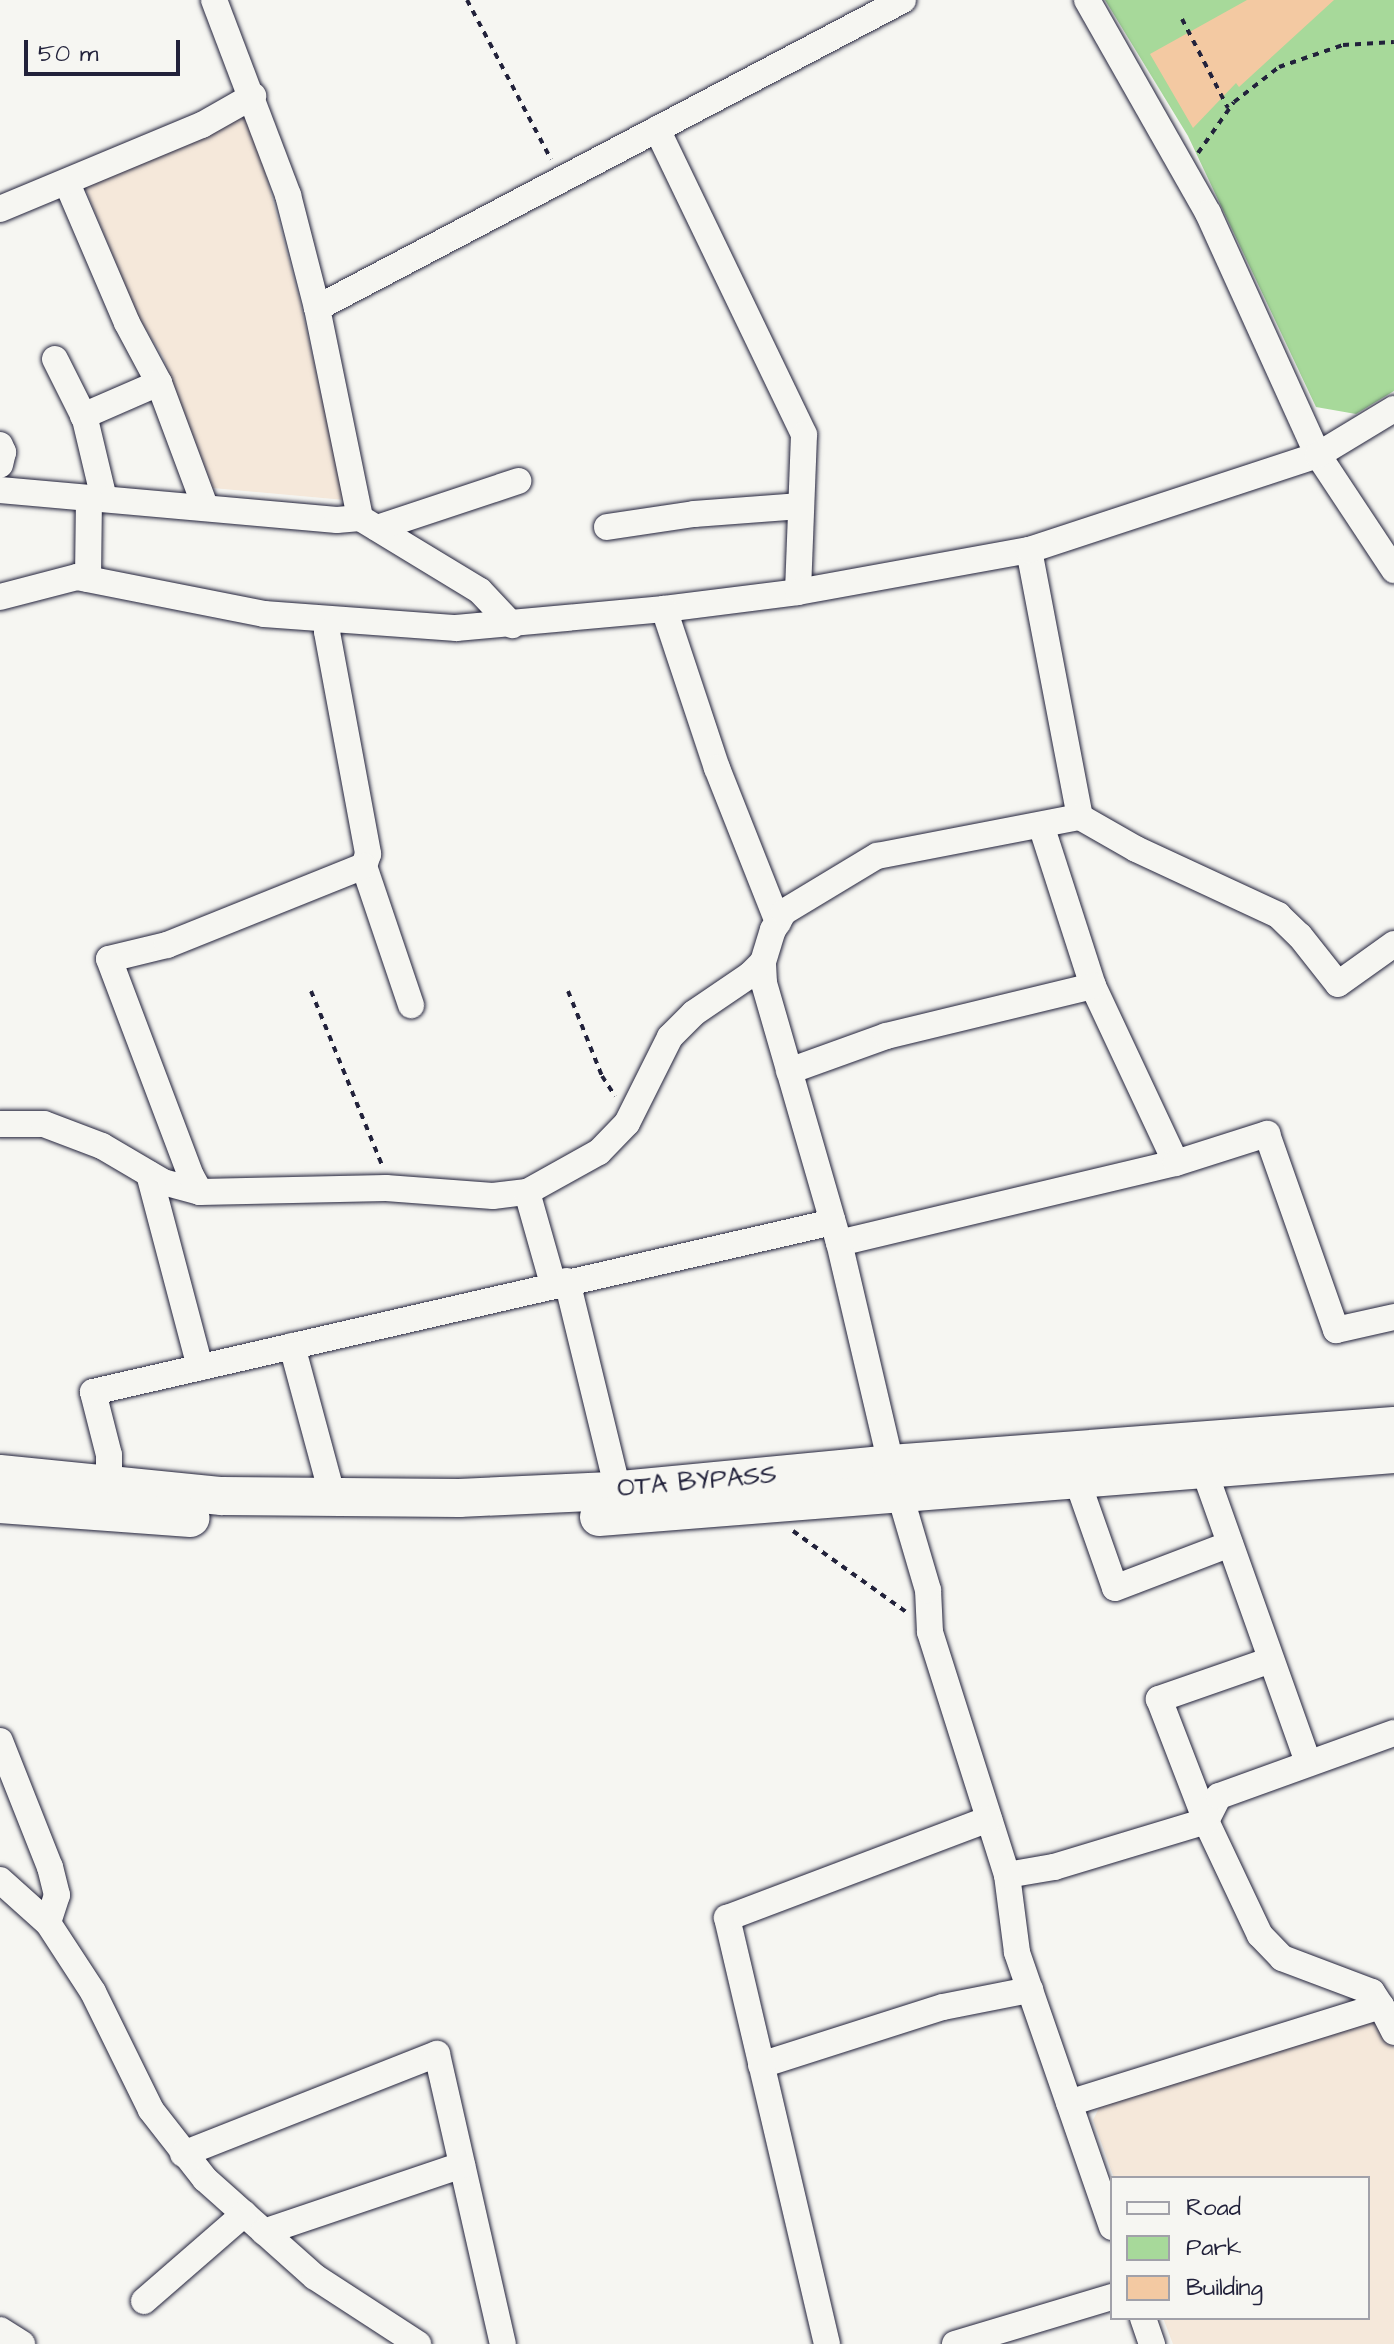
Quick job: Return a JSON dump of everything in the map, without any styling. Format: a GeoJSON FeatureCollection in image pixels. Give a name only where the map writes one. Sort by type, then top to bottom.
{"type":"FeatureCollection","features":[{"type":"Feature","properties":{"kind":"highway","name":"OTA BYPASS"},"geometry":{"type":"LineString","coordinates":[[0,1504],[111,1515],[335,1524],[486,1523],[789,1503],[896,1479],[1394,1426]]}},
{"type":"Feature","properties":{"kind":"highway","name":"OTA BYPASS"},"geometry":{"type":"LineString","coordinates":[[0,1474],[222,1496],[459,1498],[896,1479],[1077,1480],[1394,1454]]}},
{"type":"Feature","properties":{"kind":"street"},"geometry":{"type":"LineString","coordinates":[[214,0],[253,96],[288,195],[368,523],[480,591],[512,625]]}},
{"type":"Feature","properties":{"kind":"street"},"geometry":{"type":"LineString","coordinates":[[317,308],[903,0]]}},
{"type":"Feature","properties":{"kind":"street"},"geometry":{"type":"LineString","coordinates":[[1087,0],[1208,213],[1318,455],[1394,570]]}},
{"type":"Feature","properties":{"kind":"street"},"geometry":{"type":"LineString","coordinates":[[0,209],[202,125],[253,96]]}},
{"type":"Feature","properties":{"kind":"street"},"geometry":{"type":"LineString","coordinates":[[657,129],[804,435],[798,592]]}},
{"type":"Feature","properties":{"kind":"street"},"geometry":{"type":"LineString","coordinates":[[67,183],[127,323],[159,383],[205,506]]}},
{"type":"Feature","properties":{"kind":"street"},"geometry":{"type":"LineString","coordinates":[[55,359],[83,416],[97,499],[88,579]]}},
{"type":"Feature","properties":{"kind":"street"},"geometry":{"type":"LineString","coordinates":[[83,416],[159,383]]}},
{"type":"Feature","properties":{"kind":"street"},"geometry":{"type":"LineString","coordinates":[[0,597],[77,577],[264,614],[456,628],[664,609],[798,592],[1029,550],[1318,455],[1394,409]]}},
{"type":"Feature","properties":{"kind":"street"},"geometry":{"type":"LineString","coordinates":[[0,445],[3,452],[0,465]]}},
{"type":"Feature","properties":{"kind":"street"},"geometry":{"type":"LineString","coordinates":[[0,490],[368,523],[518,481]]}},
{"type":"Feature","properties":{"kind":"street"},"geometry":{"type":"LineString","coordinates":[[607,527],[694,514],[801,506]]}},
{"type":"Feature","properties":{"kind":"street"},"geometry":{"type":"LineString","coordinates":[[1029,550],[1080,817]]}},
{"type":"Feature","properties":{"kind":"street"},"geometry":{"type":"LineString","coordinates":[[664,609],[717,768],[778,922]]}},
{"type":"Feature","properties":{"kind":"street"},"geometry":{"type":"LineString","coordinates":[[330,621],[327,632],[368,854],[364,866],[411,1005]]}},
{"type":"Feature","properties":{"kind":"street"},"geometry":{"type":"LineString","coordinates":[[1110,2221],[1017,1952],[1007,1875],[930,1629],[928,1590],[896,1479],[836,1233],[764,983],[763,962],[784,912],[877,856],[1080,817],[1136,849],[1278,915],[1300,936],[1338,984],[1394,944]]}},
{"type":"Feature","properties":{"kind":"street"},"geometry":{"type":"LineString","coordinates":[[1041,825],[1093,986],[1176,1163]]}},
{"type":"Feature","properties":{"kind":"street"},"geometry":{"type":"LineString","coordinates":[[200,1192],[191,1176],[109,959],[167,945],[364,866]]}},
{"type":"Feature","properties":{"kind":"street"},"geometry":{"type":"LineString","coordinates":[[0,1124],[44,1124],[102,1146],[163,1182],[200,1192],[391,1188],[493,1196],[527,1192],[599,1152],[629,1118],[670,1037],[694,1013],[750,975],[763,962]]}},
{"type":"Feature","properties":{"kind":"street"},"geometry":{"type":"LineString","coordinates":[[789,1071],[886,1036],[1093,986]]}},
{"type":"Feature","properties":{"kind":"street"},"geometry":{"type":"LineString","coordinates":[[109,1487],[109,1455],[93,1392],[560,1283],[836,1233],[1176,1163],[1267,1134],[1336,1330],[1394,1317]]}},
{"type":"Feature","properties":{"kind":"street"},"geometry":{"type":"LineString","coordinates":[[149,1174],[200,1367]]}},
{"type":"Feature","properties":{"kind":"street"},"geometry":{"type":"LineString","coordinates":[[527,1192],[560,1283],[618,1490]]}},
{"type":"Feature","properties":{"kind":"street"},"geometry":{"type":"LineString","coordinates":[[292,1346],[333,1498]]}},
{"type":"Feature","properties":{"kind":"street"},"geometry":{"type":"LineString","coordinates":[[1204,1470],[1308,1762]]}},
{"type":"Feature","properties":{"kind":"street"},"geometry":{"type":"LineString","coordinates":[[1077,1480],[1115,1588],[1230,1544]]}},
{"type":"Feature","properties":{"kind":"street"},"geometry":{"type":"LineString","coordinates":[[1271,1660],[1159,1699],[1206,1821],[1260,1935],[1282,1958],[1372,1992],[1394,2032]]}},
{"type":"Feature","properties":{"kind":"street"},"geometry":{"type":"LineString","coordinates":[[1007,1875],[1054,1867],[1206,1821],[1219,1796],[1394,1733]]}},
{"type":"Feature","properties":{"kind":"street"},"geometry":{"type":"LineString","coordinates":[[0,1741],[50,1867],[57,1895],[48,1923]]}},
{"type":"Feature","properties":{"kind":"street"},"geometry":{"type":"LineString","coordinates":[[827,2344],[727,1918],[989,1819]]}},
{"type":"Feature","properties":{"kind":"street"},"geometry":{"type":"LineString","coordinates":[[0,1880],[48,1923],[93,1992],[151,2110],[183,2154],[315,2277],[418,2344]]}},
{"type":"Feature","properties":{"kind":"street"},"geometry":{"type":"LineString","coordinates":[[761,2065],[943,2007],[1030,1990]]}},
{"type":"Feature","properties":{"kind":"street"},"geometry":{"type":"LineString","coordinates":[[1069,2103],[1381,2006]]}},
{"type":"Feature","properties":{"kind":"street"},"geometry":{"type":"LineString","coordinates":[[183,2154],[437,2054],[503,2344]]}},
{"type":"Feature","properties":{"kind":"street"},"geometry":{"type":"LineString","coordinates":[[264,2232],[462,2165]]}},
{"type":"Feature","properties":{"kind":"street"},"geometry":{"type":"LineString","coordinates":[[144,2301],[244,2214]]}},
{"type":"Feature","properties":{"kind":"street"},"geometry":{"type":"LineString","coordinates":[[955,2344],[1110,2298]]}},
{"type":"Feature","properties":{"kind":"street"},"geometry":{"type":"LineString","coordinates":[[1144,2320],[1152,2344]]}},
{"type":"Feature","properties":{"kind":"street"},"geometry":{"type":"LineString","coordinates":[[0,2330],[22,2344]]}},
{"type":"Feature","properties":{"kind":"path"},"geometry":{"type":"LineString","coordinates":[[467,0],[562,179]]}},
{"type":"Feature","properties":{"kind":"path"},"geometry":{"type":"LineString","coordinates":[[1182,19],[1228,108]]}},
{"type":"Feature","properties":{"kind":"path"},"geometry":{"type":"LineString","coordinates":[[1194,159],[1228,108],[1253,84],[1299,58],[1343,45],[1394,42]]}},
{"type":"Feature","properties":{"kind":"path"},"geometry":{"type":"LineString","coordinates":[[311,991],[391,1188]]}},
{"type":"Feature","properties":{"kind":"path"},"geometry":{"type":"LineString","coordinates":[[568,991],[602,1076],[629,1118]]}},
{"type":"Feature","properties":{"kind":"path"},"geometry":{"type":"LineString","coordinates":[[789,1503],[788,1528],[930,1629]]}},
{"type":"Feature","properties":{"kind":"shaded area"},"geometry":{"type":"Polygon","coordinates":[[[248,109],[300,301],[345,500],[213,488],[163,357],[138,316],[85,188],[248,109]]]}},
{"type":"Feature","properties":{"kind":"shaded area"},"geometry":{"type":"Polygon","coordinates":[[[1376,2018],[1394,2048],[1394,2344],[1173,2344],[1164,2320],[1370,2320],[1370,2176],[1113,2176],[1093,2120],[1101,2104],[1376,2018]]]}},
{"type":"Feature","properties":{"kind":"green space"},"geometry":{"type":"Polygon","coordinates":[[[1105,0],[1394,0],[1394,391],[1356,414],[1316,407],[1188,136],[1105,0]]]}},
{"type":"Feature","properties":{"kind":"building"},"geometry":{"type":"Polygon","coordinates":[[[1247,0],[1334,0],[1239,87],[1236,83],[1193,128],[1150,54],[1247,0]]]}}]}
